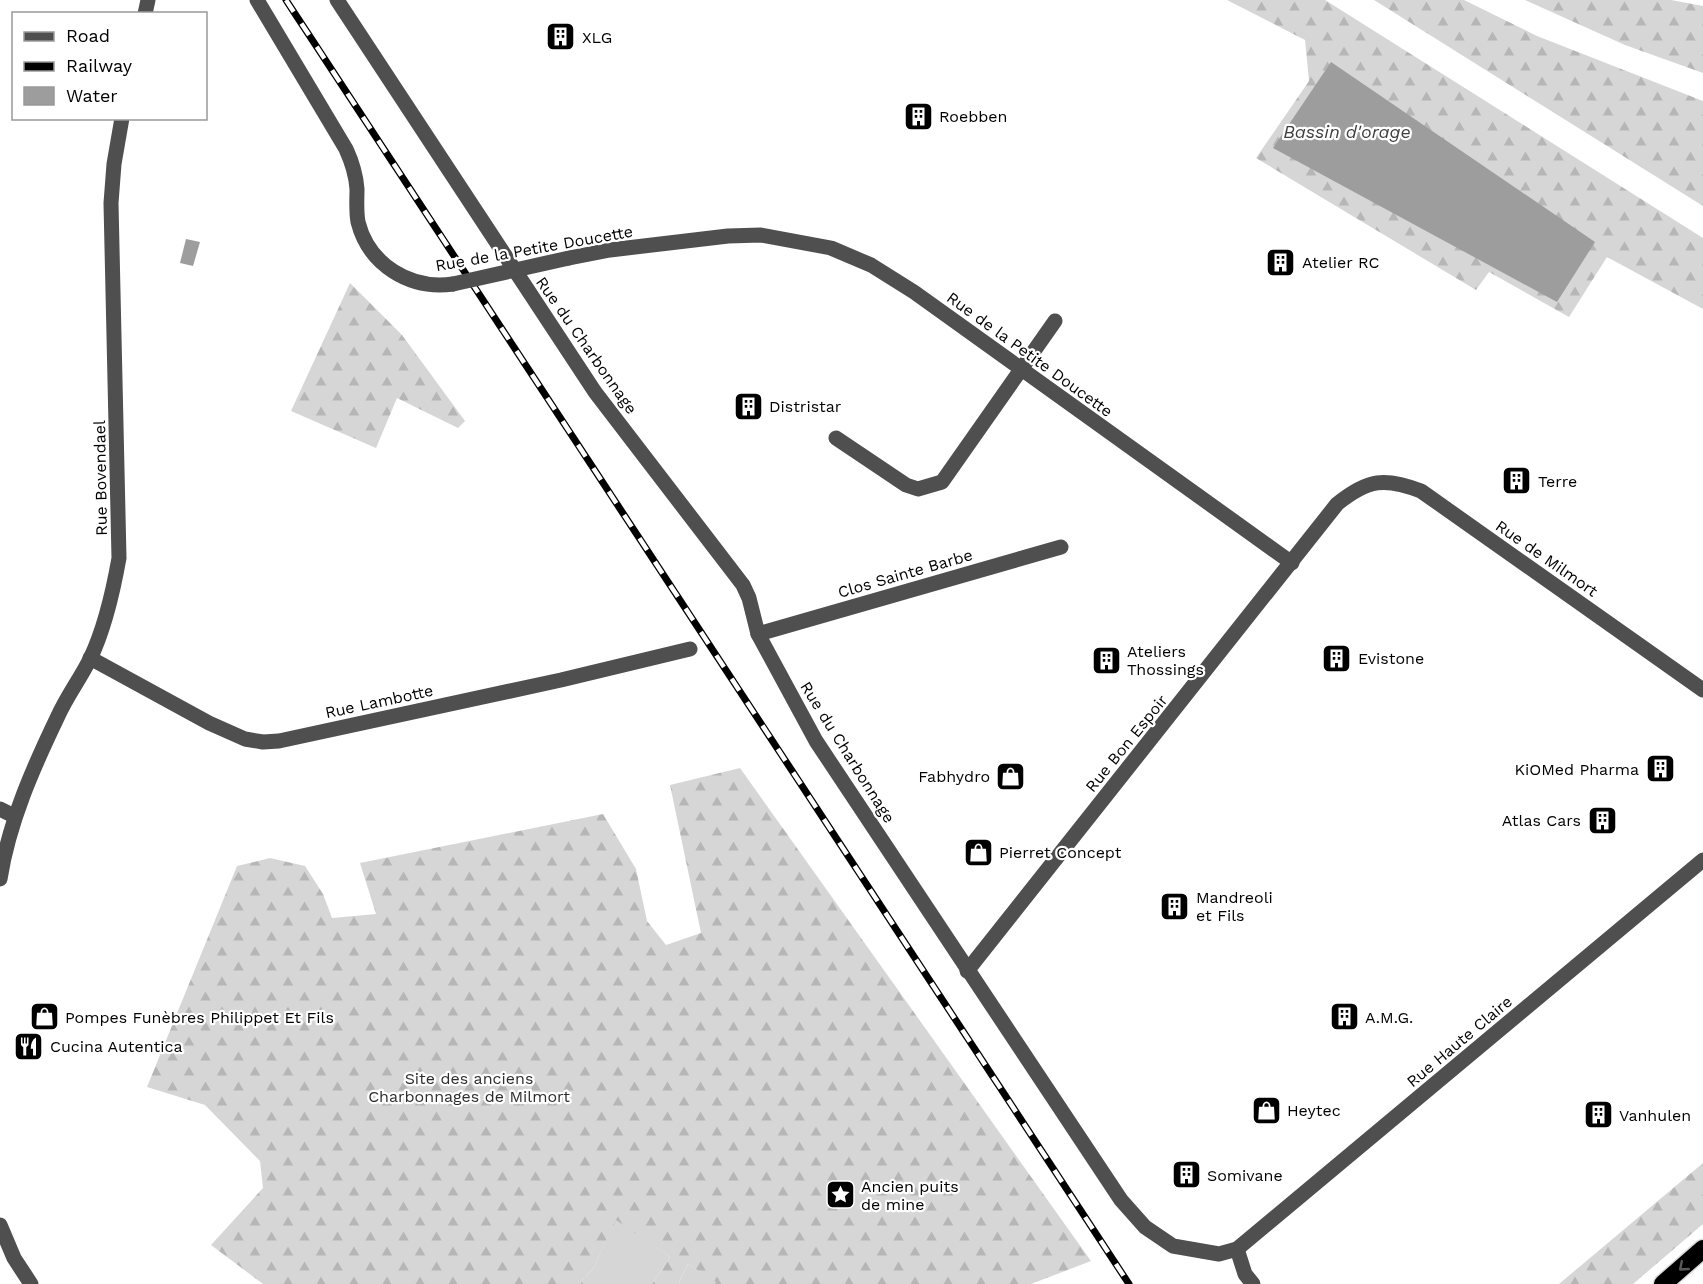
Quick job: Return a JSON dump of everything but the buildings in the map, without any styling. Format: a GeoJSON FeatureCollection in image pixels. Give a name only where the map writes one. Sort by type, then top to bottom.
{"type":"FeatureCollection","features":[{"type":"Feature","properties":{"kind":"highway"},"geometry":{"type":"LineString","coordinates":[[1663,1284],[1703,1249]]}},
{"type":"Feature","properties":{"kind":"street","name":"Rue de la Petite Doucette"},"geometry":{"type":"LineString","coordinates":[[257,0],[346,149],[355,175],[358,220],[362,235],[374,255],[390,270],[414,283],[440,286],[610,250],[739,236],[761,235],[831,248],[880,270],[914,292],[1292,563]]}},
{"type":"Feature","properties":{"kind":"street","name":"Rue du Charbonnage"},"geometry":{"type":"LineString","coordinates":[[337,0],[595,392],[743,585],[749,598],[758,634],[816,741],[1121,1200],[1145,1227],[1173,1246],[1219,1254],[1237,1249]]}},
{"type":"Feature","properties":{"kind":"street","name":"Rue Bovendael"},"geometry":{"type":"LineString","coordinates":[[0,879],[7,813],[90,658],[112,596],[119,558],[111,203],[122,120]]}},
{"type":"Feature","properties":{"kind":"street"},"geometry":{"type":"LineString","coordinates":[[836,438],[906,485],[918,489],[942,482],[1054,321]]}},
{"type":"Feature","properties":{"kind":"street","name":"Rue de Milmort"},"geometry":{"type":"LineString","coordinates":[[1362,486],[1399,483],[1421,491],[1703,690]]}},
{"type":"Feature","properties":{"kind":"street","name":"Rue Bon Espoir"},"geometry":{"type":"LineString","coordinates":[[967,971],[1337,504],[1362,486]]}},
{"type":"Feature","properties":{"kind":"street","name":"Clos Sainte Barbe"},"geometry":{"type":"LineString","coordinates":[[758,634],[1061,547]]}},
{"type":"Feature","properties":{"kind":"street","name":"Rue Lambotte"},"geometry":{"type":"LineString","coordinates":[[90,658],[209,723],[245,740],[263,742],[279,741],[561,680],[690,649]]}},
{"type":"Feature","properties":{"kind":"street","name":"Rue Haute Claire"},"geometry":{"type":"LineString","coordinates":[[1237,1249],[1703,860]]}},
{"type":"Feature","properties":{"kind":"street"},"geometry":{"type":"LineString","coordinates":[[0,1225],[15,1258],[31,1284]]}},
{"type":"Feature","properties":{"kind":"street"},"geometry":{"type":"LineString","coordinates":[[1237,1249],[1245,1274],[1253,1284]]}},
{"type":"Feature","properties":{"kind":"green space"},"geometry":{"type":"Polygon","coordinates":[[[1227,0],[1325,0],[1703,238],[1703,309],[1607,257],[1569,317],[1489,272],[1476,290],[1256,158],[1309,81],[1305,40],[1227,0]]]}},
{"type":"Feature","properties":{"kind":"green space"},"geometry":{"type":"Polygon","coordinates":[[[1374,0],[1464,0],[1537,36],[1703,101],[1703,206],[1374,0]]]}},
{"type":"Feature","properties":{"kind":"green space"},"geometry":{"type":"Polygon","coordinates":[[[1525,0],[1671,0],[1703,6],[1703,73],[1625,45],[1525,0]]]}},
{"type":"Feature","properties":{"kind":"green space"},"geometry":{"type":"Polygon","coordinates":[[[350,283],[402,335],[465,421],[458,428],[397,398],[376,448],[291,411],[350,283]]]}},
{"type":"Feature","properties":{"kind":"green space","name":"Site des anciens Charbonnages de Milmort"},"geometry":{"type":"Polygon","coordinates":[[[740,768],[1091,1261],[1031,1284],[715,1284],[716,1282],[688,1264],[678,1284],[652,1284],[670,1257],[616,1220],[593,1269],[582,1280],[583,1284],[263,1284],[211,1245],[263,1188],[260,1161],[205,1105],[147,1087],[237,866],[270,858],[305,866],[323,894],[332,918],[376,914],[360,863],[603,814],[636,869],[647,921],[666,945],[701,933],[670,785],[740,768]]]}},
{"type":"Feature","properties":{"kind":"green space"},"geometry":{"type":"Polygon","coordinates":[[[1703,1163],[1703,1224],[1633,1284],[1559,1284],[1703,1163]]]}},
{"type":"Feature","properties":{"kind":"green space"},"geometry":{"type":"Polygon","coordinates":[[[616,1219],[670,1257],[652,1284],[583,1284],[582,1280],[593,1269],[616,1219]]]}},
{"type":"Feature","properties":{"kind":"green space"},"geometry":{"type":"Polygon","coordinates":[[[688,1264],[717,1282],[715,1284],[678,1284],[688,1264]]]}},
{"type":"Feature","properties":{"kind":"water","name":"Bassin d'orage"},"geometry":{"type":"Polygon","coordinates":[[[1331,62],[1595,242],[1557,302],[1273,148],[1331,62]]]}},
{"type":"Feature","properties":{"kind":"water"},"geometry":{"type":"Polygon","coordinates":[[[186,239],[200,242],[193,266],[180,263],[186,239]]]}},
{"type":"Feature","properties":{"kind":"railway"},"geometry":{"type":"LineString","coordinates":[[286,0],[1129,1284]]}},
{"type":"Feature","properties":{"kind":"place","name":"XLG"},"geometry":{"type":"Point","coordinates":[561,37]}},
{"type":"Feature","properties":{"kind":"place","name":"Roebben"},"geometry":{"type":"Point","coordinates":[918,116]}},
{"type":"Feature","properties":{"kind":"place","name":"Atelier RC"},"geometry":{"type":"Point","coordinates":[1281,262]}},
{"type":"Feature","properties":{"kind":"place","name":"Distristar"},"geometry":{"type":"Point","coordinates":[748,406]}},
{"type":"Feature","properties":{"kind":"place","name":"Terre"},"geometry":{"type":"Point","coordinates":[1517,481]}},
{"type":"Feature","properties":{"kind":"place","name":"Evistone"},"geometry":{"type":"Point","coordinates":[1337,658]}},
{"type":"Feature","properties":{"kind":"place","name":"Ateliers Thossings"},"geometry":{"type":"Point","coordinates":[1106,660]}},
{"type":"Feature","properties":{"kind":"place","name":"KiOMed Pharma"},"geometry":{"type":"Point","coordinates":[1660,769]}},
{"type":"Feature","properties":{"kind":"place","name":"Fabhydro"},"geometry":{"type":"Point","coordinates":[1011,776]}},
{"type":"Feature","properties":{"kind":"place","name":"Atlas Cars"},"geometry":{"type":"Point","coordinates":[1602,820]}},
{"type":"Feature","properties":{"kind":"place","name":"Pierret Concept"},"geometry":{"type":"Point","coordinates":[978,852]}},
{"type":"Feature","properties":{"kind":"place","name":"Mandreoli et Fils"},"geometry":{"type":"Point","coordinates":[1175,906]}},
{"type":"Feature","properties":{"kind":"place","name":"Pompes Funèbres Philippet Et Fils"},"geometry":{"type":"Point","coordinates":[44,1017]}},
{"type":"Feature","properties":{"kind":"place","name":"A.M.G."},"geometry":{"type":"Point","coordinates":[1344,1017]}},
{"type":"Feature","properties":{"kind":"place","name":"Cucina Autentica"},"geometry":{"type":"Point","coordinates":[29,1046]}},
{"type":"Feature","properties":{"kind":"place","name":"Heytec"},"geometry":{"type":"Point","coordinates":[1266,1110]}},
{"type":"Feature","properties":{"kind":"place","name":"Vanhulen"},"geometry":{"type":"Point","coordinates":[1598,1115]}},
{"type":"Feature","properties":{"kind":"place","name":"Somivane"},"geometry":{"type":"Point","coordinates":[1186,1175]}},
{"type":"Feature","properties":{"kind":"place","name":"Ancien puits de mine"},"geometry":{"type":"Point","coordinates":[840,1195]}}]}
